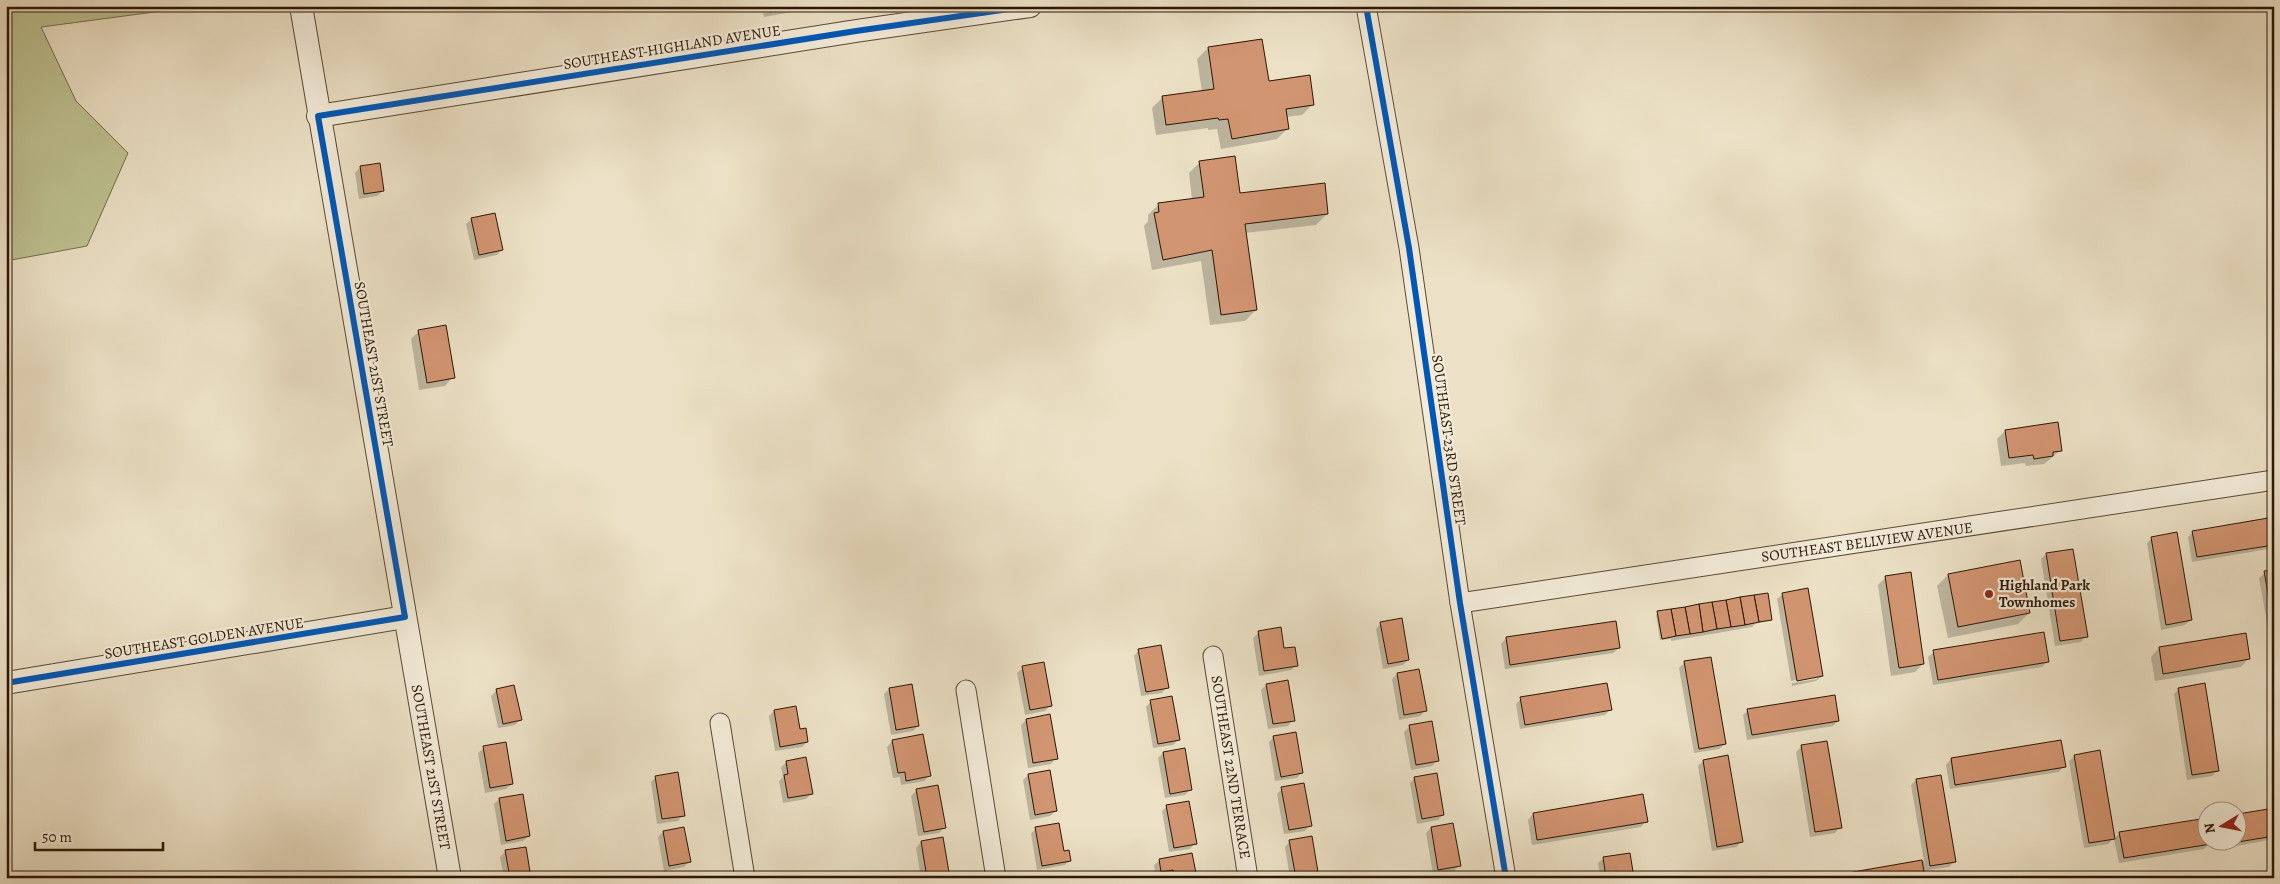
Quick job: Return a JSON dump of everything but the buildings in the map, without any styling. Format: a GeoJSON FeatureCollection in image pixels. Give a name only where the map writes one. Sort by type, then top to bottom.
{"type":"FeatureCollection","features":[{"type":"Feature","properties":{"kind":"street","name":"SOUTHEAST 21ST STREET"},"geometry":{"type":"LineString","coordinates":[[300,6],[450,878]]}},
{"type":"Feature","properties":{"kind":"street","name":"SOUTHEAST HIGHLAND AVENUE"},"geometry":{"type":"LineString","coordinates":[[318,116],[856,31],[1030,6]]}},
{"type":"Feature","properties":{"kind":"street","name":"SOUTHEAST 23RD STREET"},"geometry":{"type":"LineString","coordinates":[[1366,6],[1409,248],[1460,603],[1506,878]]}},
{"type":"Feature","properties":{"kind":"street","name":"SOUTHEAST BELLVIEW AVENUE"},"geometry":{"type":"LineString","coordinates":[[1460,603],[2274,480]]}},
{"type":"Feature","properties":{"kind":"street","name":"SOUTHEAST GOLDEN AVENUE"},"geometry":{"type":"LineString","coordinates":[[6,683],[405,617]]}},
{"type":"Feature","properties":{"kind":"street","name":"SOUTHEAST 22ND TERRACE"},"geometry":{"type":"LineString","coordinates":[[1214,656],[1248,878]]}},
{"type":"Feature","properties":{"kind":"street"},"geometry":{"type":"LineString","coordinates":[[966,690],[996,878]]}},
{"type":"Feature","properties":{"kind":"street"},"geometry":{"type":"LineString","coordinates":[[720,724],[745,878]]}},
{"type":"Feature","properties":{"kind":"green space"},"geometry":{"type":"Polygon","coordinates":[[[6,6],[200,6],[41,27],[76,101],[128,153],[87,246],[6,261],[6,6]]]}},
{"type":"Feature","properties":{"kind":"cycle path"},"geometry":{"type":"LineString","coordinates":[[6,683],[405,617],[318,116],[856,31],[1030,6]]}},
{"type":"Feature","properties":{"kind":"cycle path"},"geometry":{"type":"LineString","coordinates":[[1366,6],[1409,248],[1460,603],[1506,878]]}},
{"type":"Feature","properties":{"kind":"place","name":"Highland Park Townhomes"},"geometry":{"type":"Point","coordinates":[1989,594]}}]}
